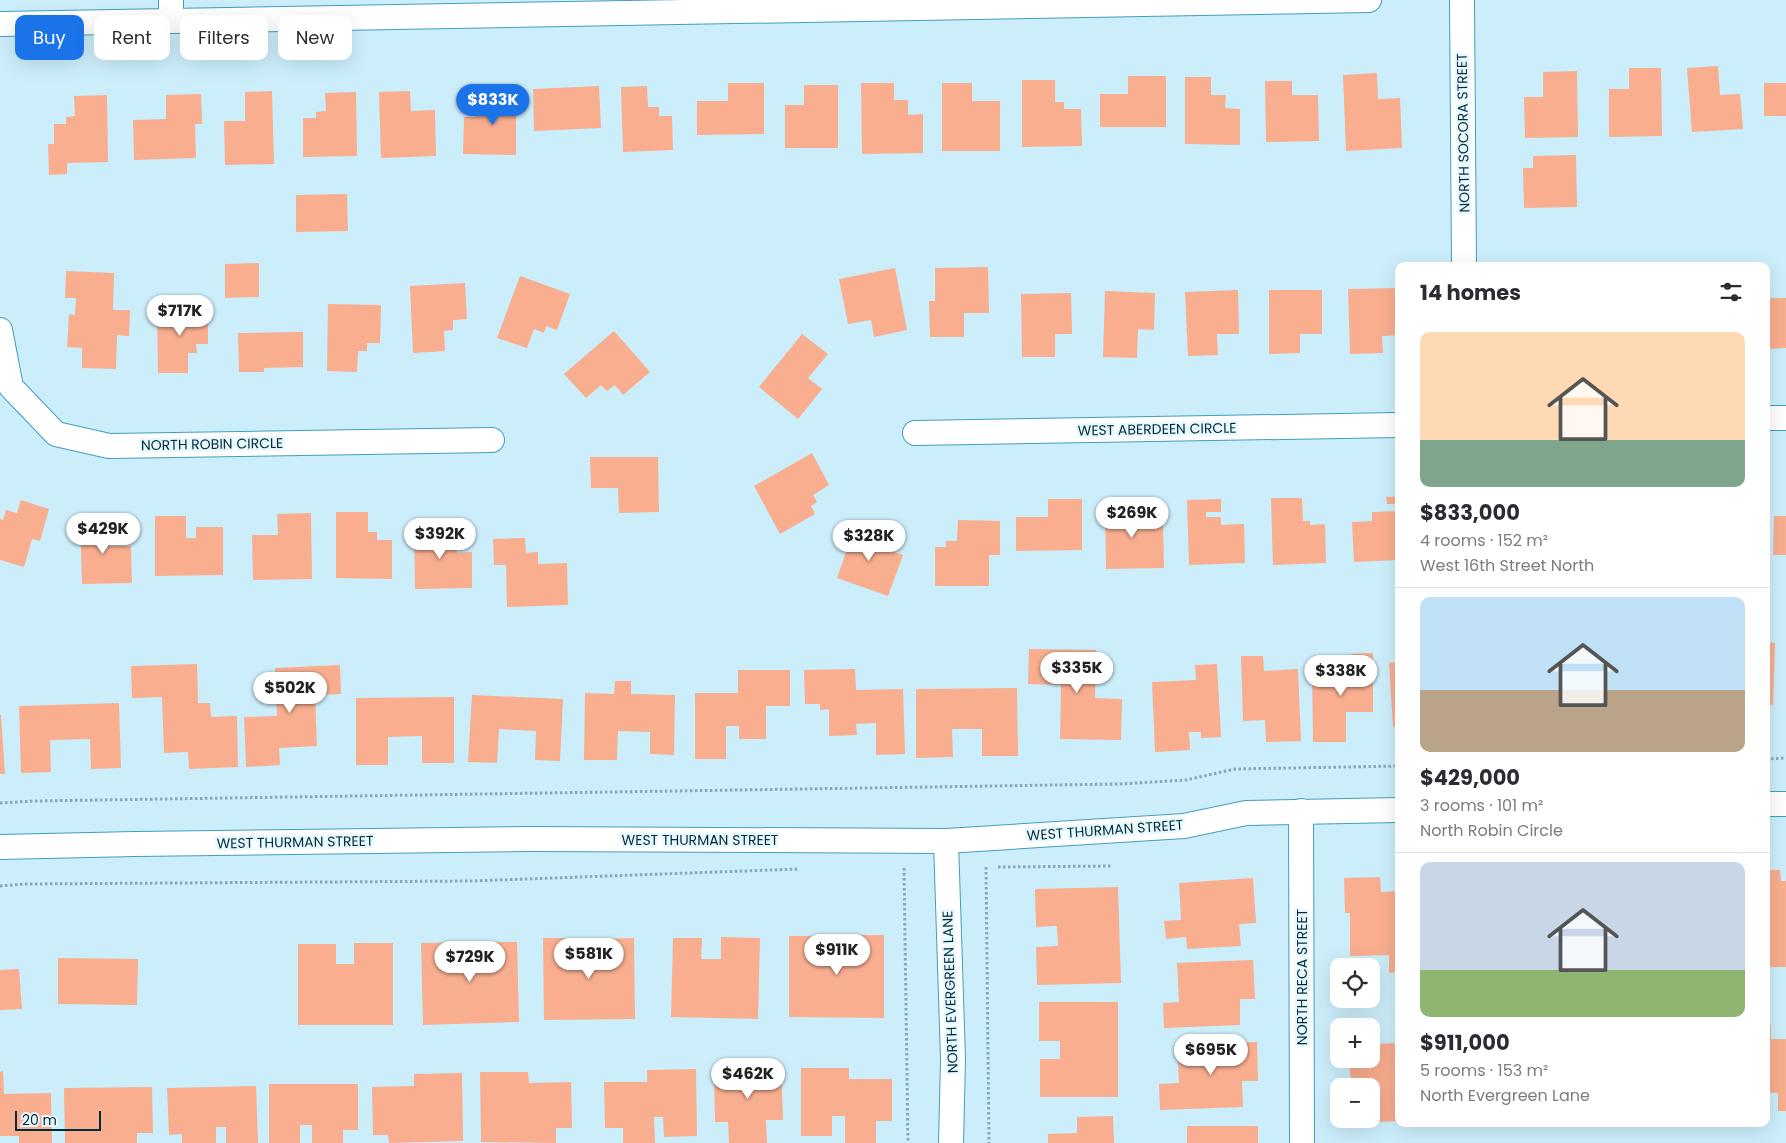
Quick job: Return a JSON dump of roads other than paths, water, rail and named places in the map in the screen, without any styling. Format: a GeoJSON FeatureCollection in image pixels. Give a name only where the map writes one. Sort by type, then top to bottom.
{"type":"FeatureCollection","features":[{"type":"Feature","properties":{"kind":"street"},"geometry":{"type":"LineString","coordinates":[[0,24],[171,10],[1369,0]]}},
{"type":"Feature","properties":{"kind":"street","name":"NORTH SOCORA STREET"},"geometry":{"type":"LineString","coordinates":[[1462,0],[1464,262]]}},
{"type":"Feature","properties":{"kind":"street","name":"NORTH ROBIN CIRCLE"},"geometry":{"type":"LineString","coordinates":[[0,330],[11,388],[56,434],[110,446],[492,440]]}},
{"type":"Feature","properties":{"kind":"street"},"geometry":{"type":"LineString","coordinates":[[1770,418],[1786,418]]}},
{"type":"Feature","properties":{"kind":"street","name":"WEST ABERDEEN CIRCLE"},"geometry":{"type":"LineString","coordinates":[[914,433],[1395,425]]}},
{"type":"Feature","properties":{"kind":"street"},"geometry":{"type":"LineString","coordinates":[[1770,804],[1786,804]]}},
{"type":"Feature","properties":{"kind":"street","name":"WEST THURMAN STREET"},"geometry":{"type":"LineString","coordinates":[[0,847],[530,839],[946,841],[1184,826],[1246,813],[1395,810]]}},
{"type":"Feature","properties":{"kind":"street","name":"NORTH RECA STREET"},"geometry":{"type":"LineString","coordinates":[[1301,811],[1302,1143]]}},
{"type":"Feature","properties":{"kind":"street","name":"NORTH EVERGREEN LANE"},"geometry":{"type":"LineString","coordinates":[[946,841],[953,1060],[952,1143]]}}]}
